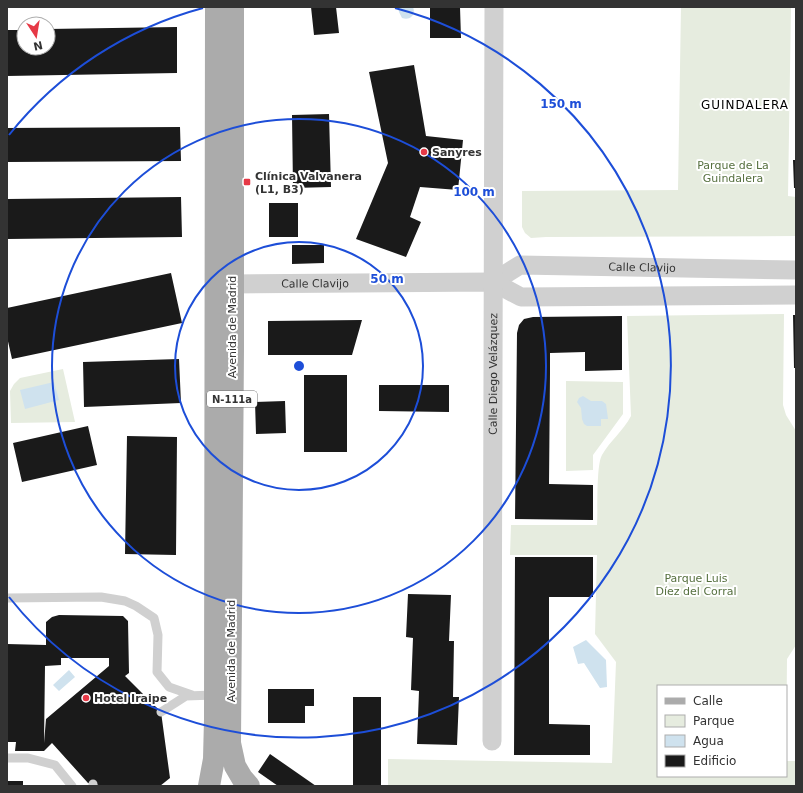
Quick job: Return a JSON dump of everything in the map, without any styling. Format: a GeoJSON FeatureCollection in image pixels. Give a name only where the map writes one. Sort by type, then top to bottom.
{"type":"FeatureCollection","features":[{"type":"Feature","properties":{"kind":"main road","name":"Avenida de Madrid"},"geometry":{"type":"LineString","coordinates":[[209,786],[214,759],[216,7]]}},
{"type":"Feature","properties":{"kind":"main road","name":"Avenida de Madrid"},"geometry":{"type":"LineString","coordinates":[[233,7],[230,743],[235,766],[249,786]]}},
{"type":"Feature","properties":{"kind":"street","name":"Calle Diego Velázquez"},"geometry":{"type":"LineString","coordinates":[[492,741],[494,7]]}},
{"type":"Feature","properties":{"kind":"street","name":"Calle Clavijo"},"geometry":{"type":"LineString","coordinates":[[494,282],[520,265],[796,270]]}},
{"type":"Feature","properties":{"kind":"street","name":"Calle Clavijo"},"geometry":{"type":"LineString","coordinates":[[232,284],[494,282],[521,297],[796,295]]}},
{"type":"Feature","properties":{"kind":"lane"},"geometry":{"type":"LineString","coordinates":[[7,598],[102,597],[124,601],[136,606],[154,618],[158,635],[156,672],[169,687],[192,695]]}},
{"type":"Feature","properties":{"kind":"lane"},"geometry":{"type":"LineString","coordinates":[[162,712],[186,696],[214,695]]}},
{"type":"Feature","properties":{"kind":"lane"},"geometry":{"type":"LineString","coordinates":[[7,758],[28,758],[55,765],[72,786]]}},
{"type":"Feature","properties":{"kind":"green space","name":"Parque de La Guindalera"},"geometry":{"type":"Polygon","coordinates":[[[681,7],[791,7],[788,196],[796,197],[796,236],[531,238],[525,233],[522,227],[522,191],[678,190],[681,7]]]}},
{"type":"Feature","properties":{"kind":"green space","name":"Parque Luis Díez del Corral"},"geometry":{"type":"Polygon","coordinates":[[[784,314],[783,405],[786,415],[796,431],[796,645],[787,659],[787,685],[657,685],[657,777],[787,777],[787,761],[796,761],[796,786],[388,786],[388,759],[612,763],[616,662],[595,634],[597,555],[510,555],[511,525],[597,525],[600,460],[605,450],[631,416],[627,316],[784,314]]]}},
{"type":"Feature","properties":{"kind":"green space"},"geometry":{"type":"Polygon","coordinates":[[[63,369],[75,422],[11,423],[10,391],[14,384],[20,378],[63,369]]]}},
{"type":"Feature","properties":{"kind":"green space"},"geometry":{"type":"Polygon","coordinates":[[[566,381],[623,382],[623,414],[593,455],[593,470],[566,471],[566,381]]]}},
{"type":"Feature","properties":{"kind":"water"},"geometry":{"type":"Polygon","coordinates":[[[398,7],[413,7],[414,13],[412,17],[408,19],[402,18],[398,7]]]}},
{"type":"Feature","properties":{"kind":"water"},"geometry":{"type":"Polygon","coordinates":[[[54,382],[59,400],[25,409],[20,390],[54,382]]]}},
{"type":"Feature","properties":{"kind":"water"},"geometry":{"type":"Polygon","coordinates":[[[583,396],[591,401],[602,401],[606,404],[608,419],[601,419],[601,426],[587,426],[584,424],[581,408],[577,402],[579,398],[583,396]]]}},
{"type":"Feature","properties":{"kind":"water"},"geometry":{"type":"Polygon","coordinates":[[[586,640],[606,660],[607,687],[600,688],[584,663],[578,664],[573,647],[586,640]]]}},
{"type":"Feature","properties":{"kind":"water"},"geometry":{"type":"Polygon","coordinates":[[[69,670],[75,677],[59,691],[53,685],[69,670]]]}},
{"type":"Feature","properties":{"kind":"building"},"geometry":{"type":"Polygon","coordinates":[[[311,7],[336,7],[339,33],[314,35],[311,7]]]}},
{"type":"Feature","properties":{"kind":"building"},"geometry":{"type":"Polygon","coordinates":[[[430,7],[460,7],[461,38],[430,38],[430,7]]]}},
{"type":"Feature","properties":{"kind":"building"},"geometry":{"type":"Polygon","coordinates":[[[177,27],[177,73],[7,76],[7,30],[16,30],[16,56],[56,56],[56,29],[177,27]]]}},
{"type":"Feature","properties":{"kind":"building","name":"Sanyres"},"geometry":{"type":"Polygon","coordinates":[[[414,65],[426,136],[463,140],[458,190],[420,187],[410,217],[421,222],[406,257],[356,239],[388,163],[369,72],[414,65]]]}},
{"type":"Feature","properties":{"kind":"building"},"geometry":{"type":"Polygon","coordinates":[[[329,114],[331,187],[293,188],[292,115],[329,114]]]}},
{"type":"Feature","properties":{"kind":"building"},"geometry":{"type":"Polygon","coordinates":[[[180,127],[181,161],[7,162],[7,128],[180,127]]]}},
{"type":"Feature","properties":{"kind":"building"},"geometry":{"type":"Polygon","coordinates":[[[793,160],[796,160],[796,188],[794,188],[793,160]]]}},
{"type":"Feature","properties":{"kind":"building"},"geometry":{"type":"Polygon","coordinates":[[[181,197],[182,237],[7,239],[7,199],[181,197]]]}},
{"type":"Feature","properties":{"kind":"building"},"geometry":{"type":"Polygon","coordinates":[[[269,203],[298,203],[298,237],[269,237],[269,203]]]}},
{"type":"Feature","properties":{"kind":"building"},"geometry":{"type":"Polygon","coordinates":[[[292,245],[324,245],[324,263],[292,264],[292,245]]]}},
{"type":"Feature","properties":{"kind":"building"},"geometry":{"type":"Polygon","coordinates":[[[171,273],[182,323],[12,359],[7,337],[7,308],[171,273]]]}},
{"type":"Feature","properties":{"kind":"building"},"geometry":{"type":"Polygon","coordinates":[[[793,315],[796,315],[796,368],[794,368],[793,315]]]}},
{"type":"Feature","properties":{"kind":"building"},"geometry":{"type":"Polygon","coordinates":[[[622,316],[622,370],[585,371],[585,352],[550,353],[549,484],[593,485],[593,520],[515,519],[517,333],[519,325],[524,319],[533,317],[622,316]]]}},
{"type":"Feature","properties":{"kind":"building"},"geometry":{"type":"Polygon","coordinates":[[[362,320],[352,355],[268,355],[268,321],[362,320]]]}},
{"type":"Feature","properties":{"kind":"building"},"geometry":{"type":"Polygon","coordinates":[[[179,359],[181,403],[84,407],[83,362],[179,359]]]}},
{"type":"Feature","properties":{"kind":"building"},"geometry":{"type":"Polygon","coordinates":[[[304,375],[347,375],[347,452],[304,452],[304,375]]]}},
{"type":"Feature","properties":{"kind":"building"},"geometry":{"type":"Polygon","coordinates":[[[379,385],[449,385],[449,412],[379,411],[379,385]]]}},
{"type":"Feature","properties":{"kind":"building"},"geometry":{"type":"Polygon","coordinates":[[[285,401],[286,433],[256,434],[255,402],[285,401]]]}},
{"type":"Feature","properties":{"kind":"building"},"geometry":{"type":"Polygon","coordinates":[[[88,426],[97,465],[22,482],[13,443],[88,426]]]}},
{"type":"Feature","properties":{"kind":"building"},"geometry":{"type":"Polygon","coordinates":[[[127,436],[177,437],[176,555],[125,554],[127,436]]]}},
{"type":"Feature","properties":{"kind":"building"},"geometry":{"type":"Polygon","coordinates":[[[515,557],[593,557],[593,597],[549,597],[549,724],[590,725],[590,755],[514,755],[515,557]]]}},
{"type":"Feature","properties":{"kind":"building"},"geometry":{"type":"Polygon","coordinates":[[[408,594],[451,595],[449,641],[454,641],[453,697],[459,697],[457,745],[417,744],[419,691],[411,690],[413,638],[406,637],[408,594]]]}},
{"type":"Feature","properties":{"kind":"building"},"geometry":{"type":"Polygon","coordinates":[[[59,615],[123,616],[128,621],[129,673],[125,676],[161,712],[170,778],[160,786],[104,786],[88,783],[52,743],[44,751],[15,751],[16,742],[7,742],[7,644],[46,645],[46,622],[52,617],[59,615]],[[61,658],[61,665],[45,666],[44,743],[46,719],[109,666],[109,658],[61,658]]]}},
{"type":"Feature","properties":{"kind":"building"},"geometry":{"type":"Polygon","coordinates":[[[268,689],[314,689],[314,706],[305,706],[305,723],[268,723],[268,689]]]}},
{"type":"Feature","properties":{"kind":"building"},"geometry":{"type":"Polygon","coordinates":[[[353,697],[381,697],[381,786],[353,786],[353,697]]]}},
{"type":"Feature","properties":{"kind":"building"},"geometry":{"type":"Polygon","coordinates":[[[270,754],[316,786],[278,786],[258,772],[270,754]]]}},
{"type":"Feature","properties":{"kind":"building"},"geometry":{"type":"Polygon","coordinates":[[[7,781],[23,781],[23,786],[7,786],[7,781]]]}},
{"type":"Feature","properties":{"kind":"place","name":"Sanyres"},"geometry":{"type":"Point","coordinates":[424,152]}},
{"type":"Feature","properties":{"kind":"place","name":"Clínica Valvanera (L1, B3)"},"geometry":{"type":"Point","coordinates":[247,182]}},
{"type":"Feature","properties":{"kind":"place","name":"Hotel Iraipe"},"geometry":{"type":"Point","coordinates":[86,698]}},
{"type":"Feature","properties":{"kind":"district","name":"GUINDALERA"},"geometry":{"type":"Point","coordinates":[745,105]}}]}
